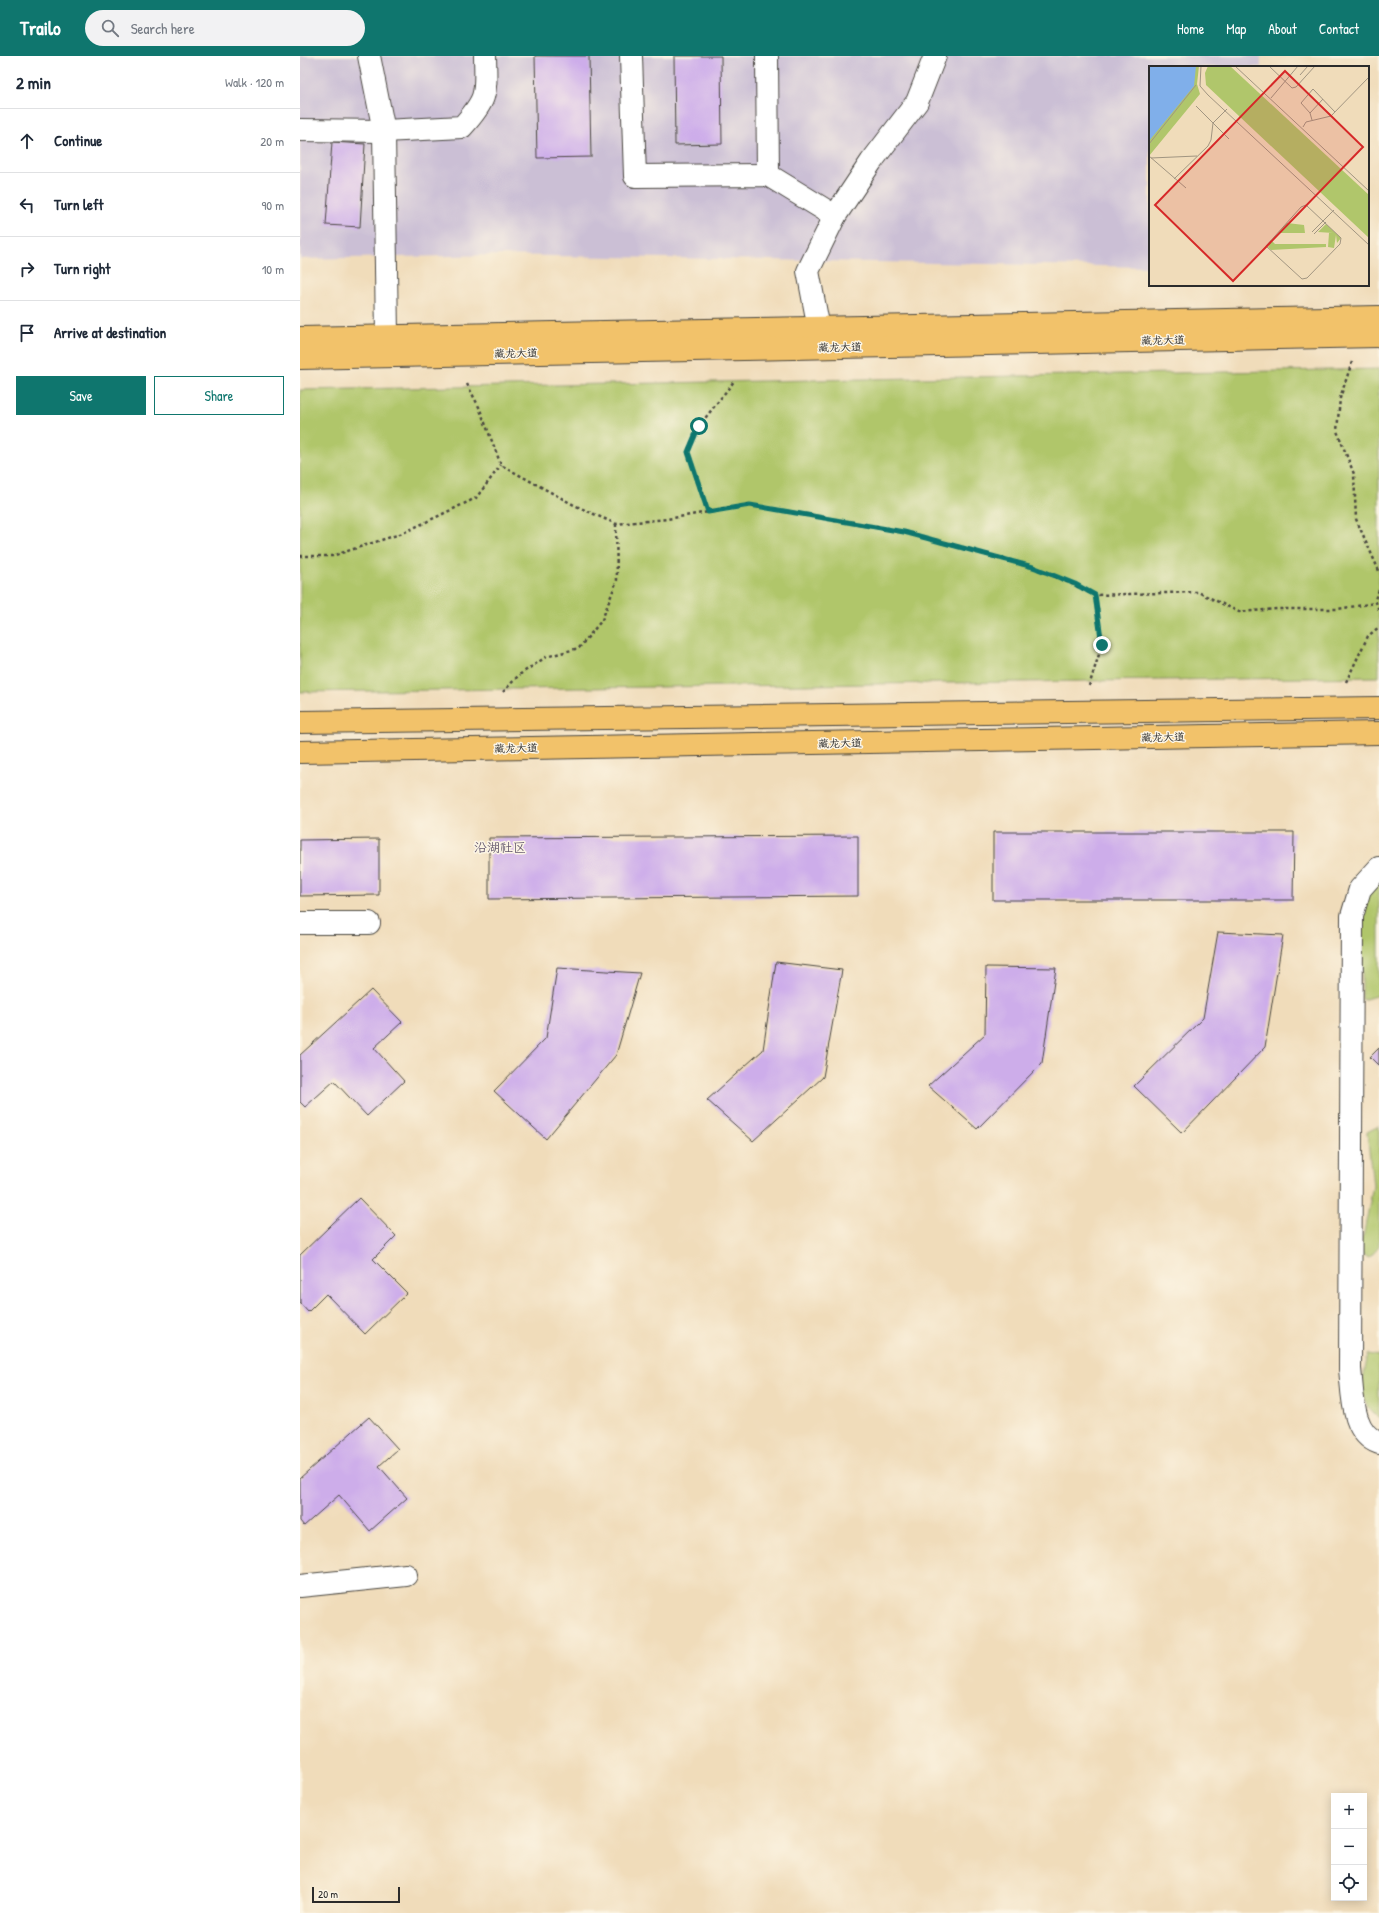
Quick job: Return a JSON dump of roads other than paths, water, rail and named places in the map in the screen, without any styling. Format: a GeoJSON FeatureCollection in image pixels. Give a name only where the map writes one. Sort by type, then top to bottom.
{"type":"FeatureCollection","features":[{"type":"Feature","properties":{"kind":"main road","name":"藏龙大道"},"geometry":{"type":"LineString","coordinates":[[300,338],[1379,317]]}},
{"type":"Feature","properties":{"kind":"main road","name":"藏龙大道"},"geometry":{"type":"LineString","coordinates":[[300,358],[1379,336]]}},
{"type":"Feature","properties":{"kind":"main road"},"geometry":{"type":"LineString","coordinates":[[300,722],[1379,708]]}},
{"type":"Feature","properties":{"kind":"main road","name":"藏龙大道"},"geometry":{"type":"LineString","coordinates":[[300,752],[1379,733]]}},
{"type":"Feature","properties":{"kind":"street"},"geometry":{"type":"LineString","coordinates":[[369,56],[384,131],[387,336]]}},
{"type":"Feature","properties":{"kind":"street"},"geometry":{"type":"LineString","coordinates":[[300,130],[384,131],[462,128],[478,110],[486,93],[485,56]]}},
{"type":"Feature","properties":{"kind":"street"},"geometry":{"type":"LineString","coordinates":[[631,56],[635,176],[768,176],[835,216]]}},
{"type":"Feature","properties":{"kind":"street"},"geometry":{"type":"LineString","coordinates":[[767,56],[768,176]]}},
{"type":"Feature","properties":{"kind":"street"},"geometry":{"type":"LineString","coordinates":[[819,329],[808,271],[835,216],[871,162],[917,102],[935,56]]}},
{"type":"Feature","properties":{"kind":"street"},"geometry":{"type":"LineString","coordinates":[[1379,868],[1360,889],[1352,916],[1350,1369],[1354,1413],[1369,1440],[1379,1443]]}},
{"type":"Feature","properties":{"kind":"street"},"geometry":{"type":"LineString","coordinates":[[300,923],[369,923]]}},
{"type":"Feature","properties":{"kind":"street"},"geometry":{"type":"LineString","coordinates":[[300,1586],[406,1575]]}},
{"type":"Feature","properties":{"kind":"district","name":"沿湖社区"},"geometry":{"type":"Point","coordinates":[500,847]}}]}
